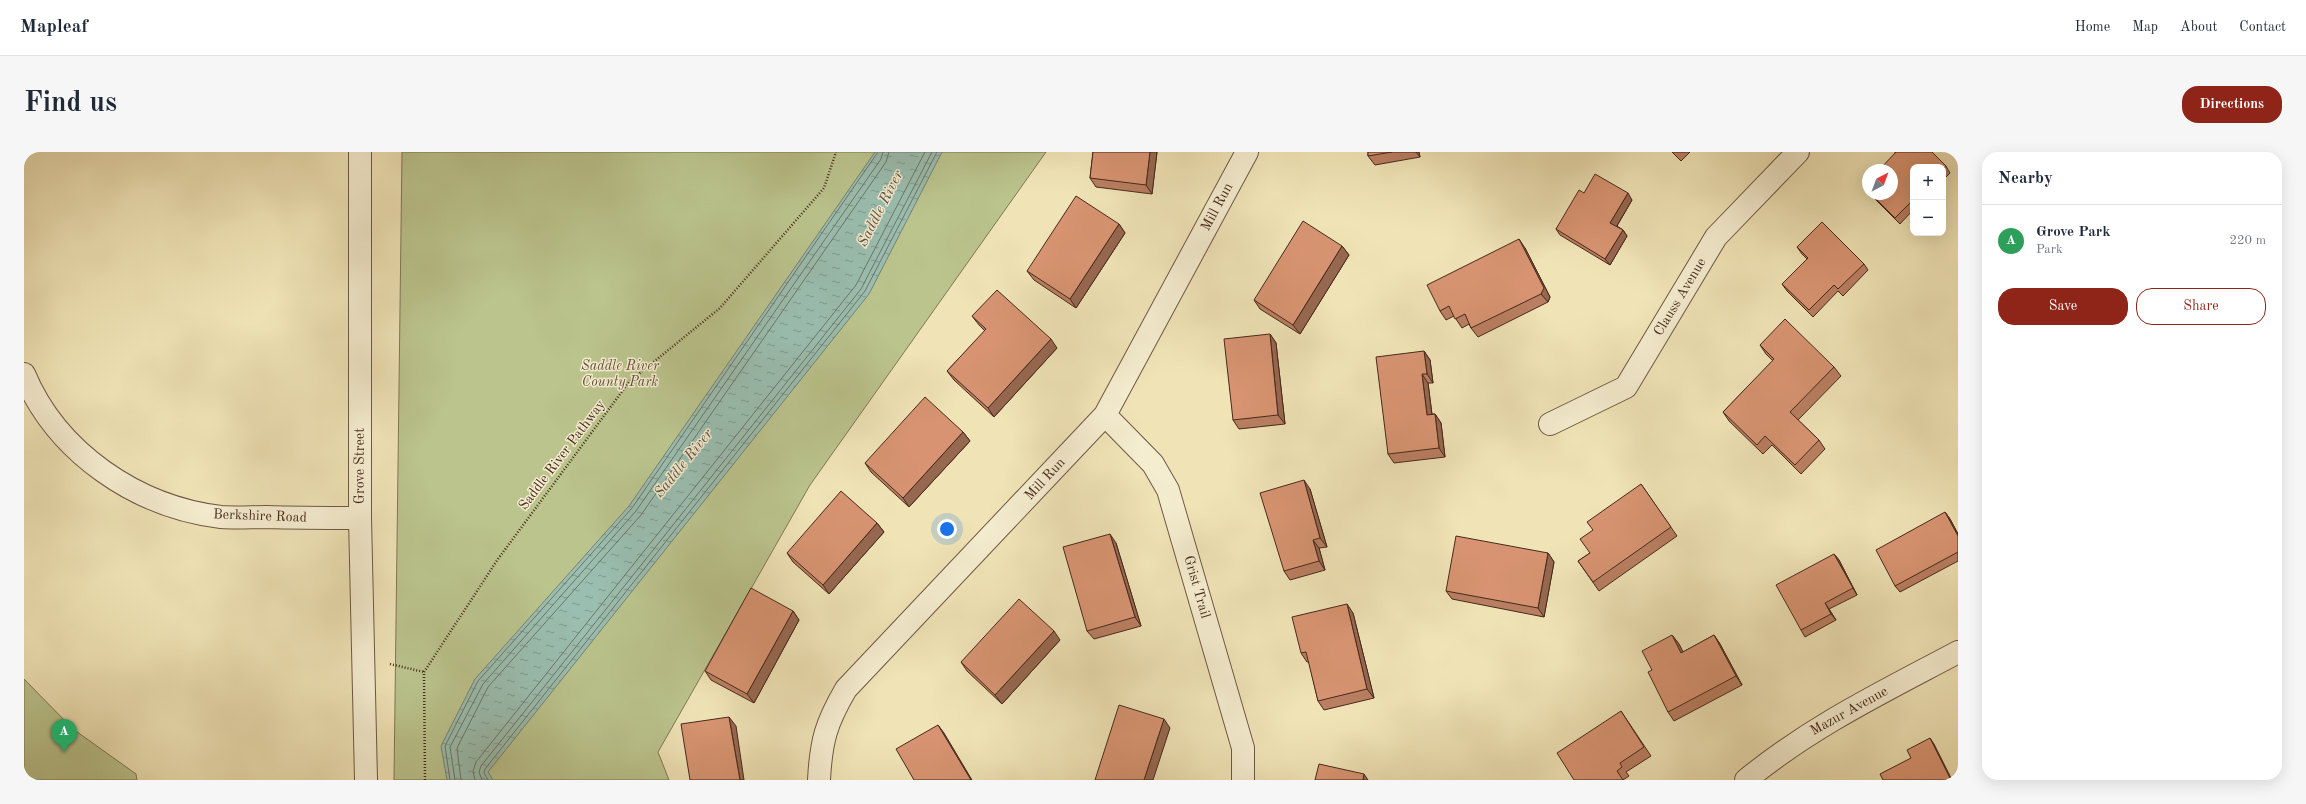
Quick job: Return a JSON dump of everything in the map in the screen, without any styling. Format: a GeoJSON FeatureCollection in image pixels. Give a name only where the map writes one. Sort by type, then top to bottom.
{"type":"FeatureCollection","features":[{"type":"Feature","properties":{"kind":"street","name":"Grove Street"},"geometry":{"type":"LineString","coordinates":[[360,152],[360,518],[366,780]]}},
{"type":"Feature","properties":{"kind":"street","name":"Mill Run"},"geometry":{"type":"LineString","coordinates":[[819,780],[820,749],[831,714],[846,689],[1105,415],[1247,152]]}},
{"type":"Feature","properties":{"kind":"street","name":"Clauss Avenue"},"geometry":{"type":"LineString","coordinates":[[1550,424],[1626,387],[1716,237],[1798,152]]}},
{"type":"Feature","properties":{"kind":"street","name":"Berkshire Road"},"geometry":{"type":"LineString","coordinates":[[24,374],[52,422],[84,457],[114,479],[148,498],[184,510],[222,517],[360,518]]}},
{"type":"Feature","properties":{"kind":"street","name":"Grist Trail"},"geometry":{"type":"LineString","coordinates":[[1105,415],[1153,464],[1168,490],[1243,748],[1243,780]]}},
{"type":"Feature","properties":{"kind":"street","name":"Mazur Avenue"},"geometry":{"type":"LineString","coordinates":[[1746,780],[1777,754],[1818,726],[1958,652]]}},
{"type":"Feature","properties":{"kind":"path","name":"Saddle River Pathway"},"geometry":{"type":"LineString","coordinates":[[424,672],[498,558],[629,382],[720,308],[824,188],[836,152]]}},
{"type":"Feature","properties":{"kind":"path"},"geometry":{"type":"LineString","coordinates":[[363,660],[424,672],[425,780]]}},
{"type":"Feature","properties":{"kind":"green space","name":"Saddle River County Park"},"geometry":{"type":"Polygon","coordinates":[[[402,152],[1046,152],[810,485],[658,752],[669,780],[394,780],[402,152]]]}},
{"type":"Feature","properties":{"kind":"green space"},"geometry":{"type":"Polygon","coordinates":[[[24,679],[73,729],[136,774],[137,780],[24,780],[24,679]]]}},
{"type":"Feature","properties":{"kind":"water","name":"Saddle River"},"geometry":{"type":"Polygon","coordinates":[[[875,152],[942,152],[869,294],[488,772],[493,780],[447,780],[441,746],[475,679],[629,506],[875,152]]]}},
{"type":"Feature","properties":{"kind":"building"},"geometry":{"type":"Polygon","coordinates":[[[1093,152],[1150,152],[1146,185],[1090,178],[1093,152]]]}},
{"type":"Feature","properties":{"kind":"building"},"geometry":{"type":"Polygon","coordinates":[[[1368,152],[1392,152],[1368,156],[1368,152]]]}},
{"type":"Feature","properties":{"kind":"building"},"geometry":{"type":"Polygon","coordinates":[[[1896,152],[1932,152],[1944,164],[1910,164],[1910,203],[1895,218],[1877,200],[1898,200],[1898,164],[1885,164],[1896,152]]]}},
{"type":"Feature","properties":{"kind":"building"},"geometry":{"type":"Polygon","coordinates":[[[1595,174],[1628,193],[1610,223],[1623,230],[1605,259],[1556,229],[1579,190],[1584,193],[1595,174]]]}},
{"type":"Feature","properties":{"kind":"building"},"geometry":{"type":"Polygon","coordinates":[[[1076,196],[1119,224],[1070,299],[1027,271],[1076,196]]]}},
{"type":"Feature","properties":{"kind":"building"},"geometry":{"type":"Polygon","coordinates":[[[1303,221],[1342,246],[1293,325],[1254,300],[1303,221]]]}},
{"type":"Feature","properties":{"kind":"building"},"geometry":{"type":"Polygon","coordinates":[[[1822,222],[1864,264],[1838,289],[1834,285],[1809,310],[1782,284],[1808,258],[1797,247],[1822,222]]]}},
{"type":"Feature","properties":{"kind":"building"},"geometry":{"type":"Polygon","coordinates":[[[1519,239],[1544,288],[1541,294],[1471,328],[1465,314],[1455,319],[1449,306],[1440,311],[1427,285],[1519,239]]]}},
{"type":"Feature","properties":{"kind":"building"},"geometry":{"type":"Polygon","coordinates":[[[997,290],[1051,339],[988,408],[947,371],[986,329],[972,316],[997,290]]]}},
{"type":"Feature","properties":{"kind":"building"},"geometry":{"type":"Polygon","coordinates":[[[1785,319],[1834,367],[1790,412],[1819,440],[1795,465],[1765,436],[1757,445],[1723,412],[1774,359],[1760,345],[1785,319]]]}},
{"type":"Feature","properties":{"kind":"building"},"geometry":{"type":"Polygon","coordinates":[[[1270,334],[1278,415],[1233,420],[1224,339],[1270,334]]]}},
{"type":"Feature","properties":{"kind":"building"},"geometry":{"type":"Polygon","coordinates":[[[1424,351],[1427,374],[1422,374],[1427,415],[1435,414],[1439,448],[1388,454],[1376,357],[1424,351]]]}},
{"type":"Feature","properties":{"kind":"building"},"geometry":{"type":"Polygon","coordinates":[[[925,397],[963,432],[903,498],[865,463],[925,397]]]}},
{"type":"Feature","properties":{"kind":"building"},"geometry":{"type":"Polygon","coordinates":[[[1304,480],[1320,538],[1313,540],[1319,561],[1284,571],[1260,493],[1304,480]]]}},
{"type":"Feature","properties":{"kind":"building"},"geometry":{"type":"Polygon","coordinates":[[[1641,484],[1671,527],[1593,582],[1578,561],[1590,553],[1580,539],[1593,530],[1587,522],[1641,484]]]}},
{"type":"Feature","properties":{"kind":"building"},"geometry":{"type":"Polygon","coordinates":[[[841,491],[877,523],[823,585],[787,553],[841,491]]]}},
{"type":"Feature","properties":{"kind":"building"},"geometry":{"type":"Polygon","coordinates":[[[1945,512],[1958,536],[1958,552],[1895,586],[1876,550],[1945,512]]]}},
{"type":"Feature","properties":{"kind":"building"},"geometry":{"type":"Polygon","coordinates":[[[1110,534],[1135,617],[1087,631],[1063,547],[1110,534]]]}},
{"type":"Feature","properties":{"kind":"building"},"geometry":{"type":"Polygon","coordinates":[[[1456,536],[1548,553],[1538,608],[1446,591],[1456,536]]]}},
{"type":"Feature","properties":{"kind":"building"},"geometry":{"type":"Polygon","coordinates":[[[1834,554],[1853,588],[1825,603],[1831,614],[1801,630],[1776,585],[1834,554]]]}},
{"type":"Feature","properties":{"kind":"building"},"geometry":{"type":"Polygon","coordinates":[[[751,588],[793,611],[747,694],[705,671],[751,588]]]}},
{"type":"Feature","properties":{"kind":"building"},"geometry":{"type":"Polygon","coordinates":[[[1019,599],[1054,631],[995,695],[961,662],[1019,599]]]}},
{"type":"Feature","properties":{"kind":"building"},"geometry":{"type":"Polygon","coordinates":[[[1347,604],[1367,689],[1318,701],[1306,652],[1301,653],[1292,617],[1347,604]]]}},
{"type":"Feature","properties":{"kind":"building"},"geometry":{"type":"Polygon","coordinates":[[[1672,635],[1681,653],[1714,635],[1736,676],[1668,712],[1648,672],[1652,670],[1642,651],[1672,635]]]}},
{"type":"Feature","properties":{"kind":"building"},"geometry":{"type":"Polygon","coordinates":[[[1119,705],[1164,719],[1144,780],[1095,780],[1119,705]]]}},
{"type":"Feature","properties":{"kind":"building"},"geometry":{"type":"Polygon","coordinates":[[[1621,711],[1644,747],[1620,763],[1622,767],[1617,771],[1623,780],[1574,780],[1557,753],[1621,711]]]}},
{"type":"Feature","properties":{"kind":"building"},"geometry":{"type":"Polygon","coordinates":[[[729,717],[740,780],[690,780],[681,724],[729,717]]]}},
{"type":"Feature","properties":{"kind":"building"},"geometry":{"type":"Polygon","coordinates":[[[938,725],[971,780],[914,780],[896,749],[938,725]]]}},
{"type":"Feature","properties":{"kind":"building"},"geometry":{"type":"Polygon","coordinates":[[[1930,738],[1951,780],[1883,780],[1880,774],[1911,758],[1907,750],[1930,738]]]}},
{"type":"Feature","properties":{"kind":"building"},"geometry":{"type":"Polygon","coordinates":[[[1319,764],[1364,774],[1363,780],[1315,780],[1319,764]]]}},
{"type":"Feature","properties":{"kind":"place","name":"Grove Park"},"geometry":{"type":"Point","coordinates":[64,752]}}]}
